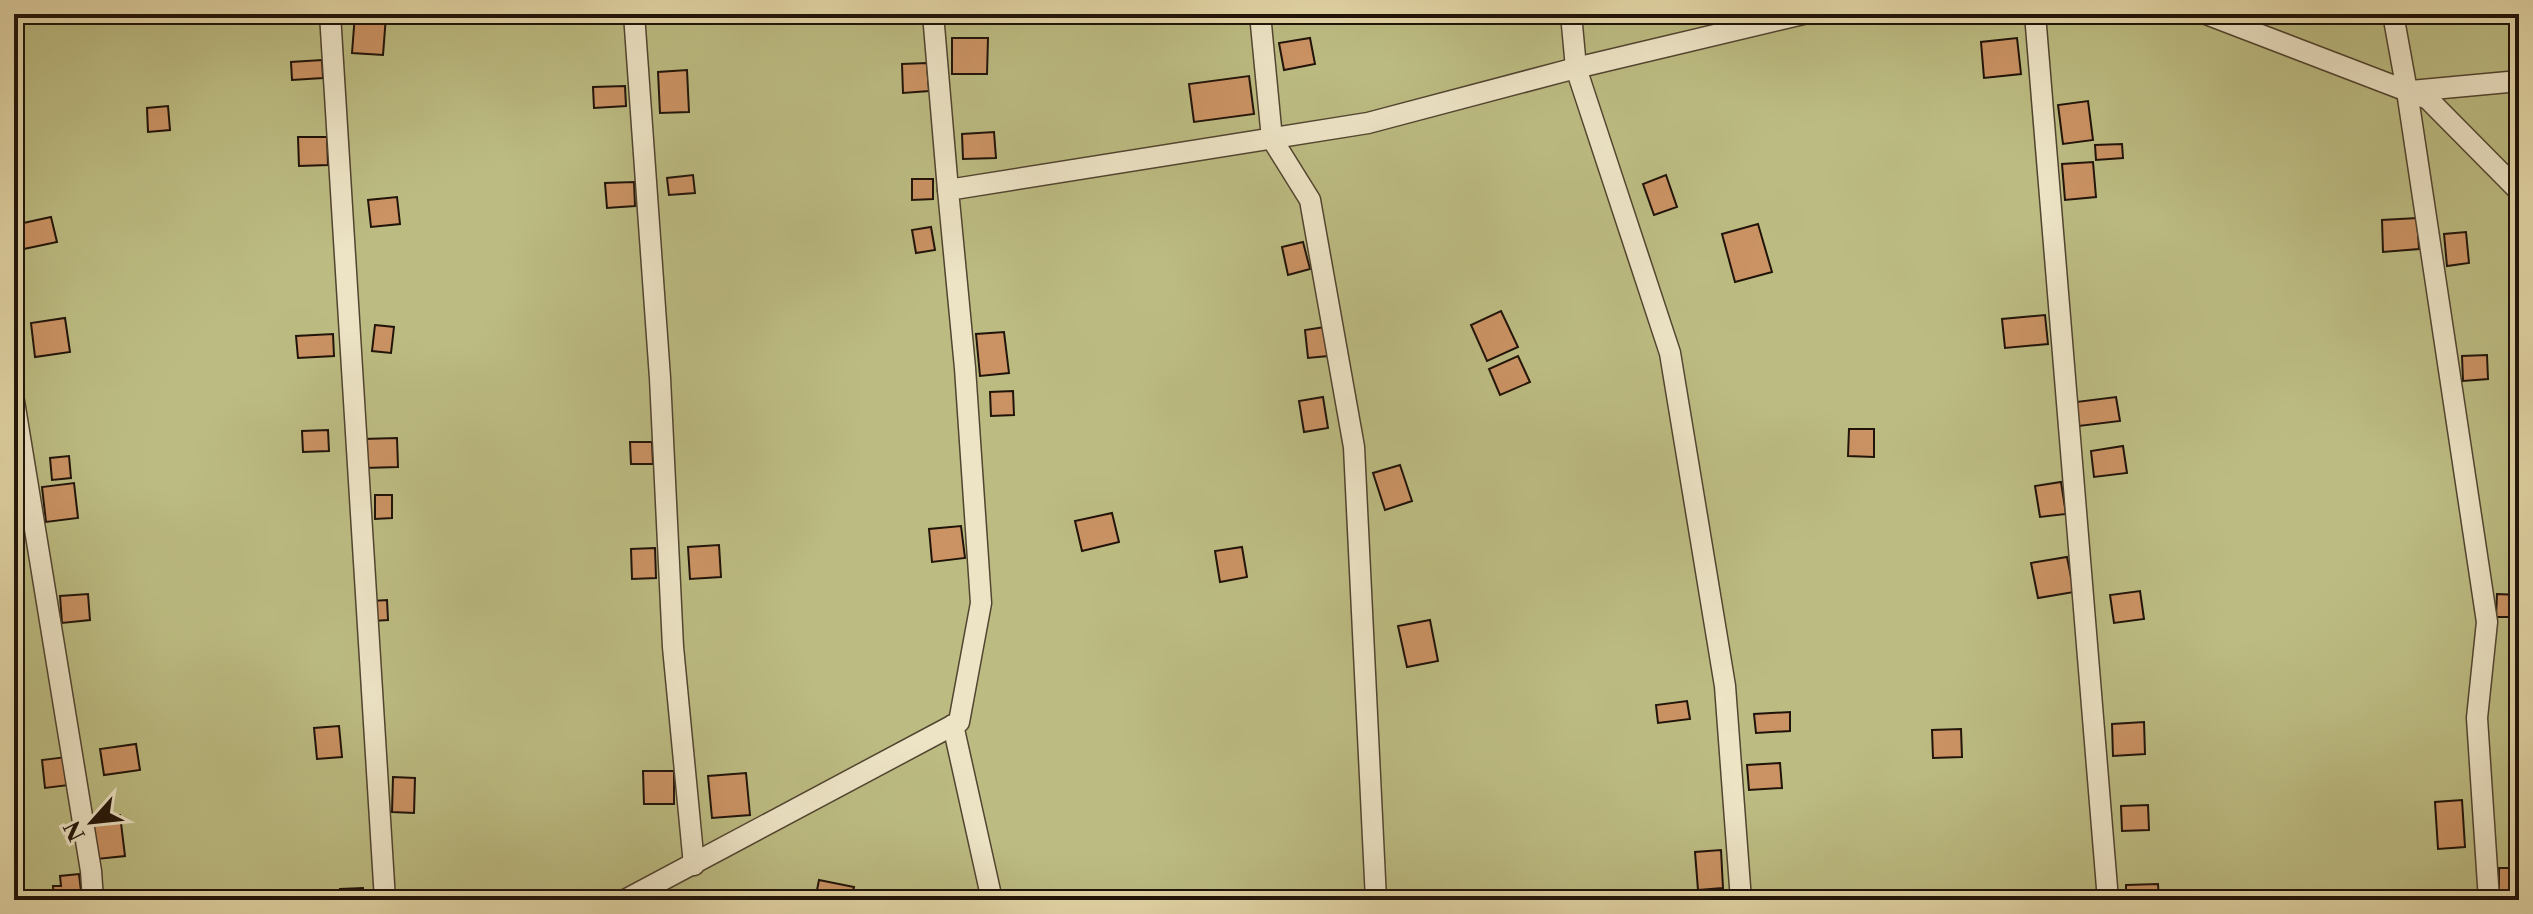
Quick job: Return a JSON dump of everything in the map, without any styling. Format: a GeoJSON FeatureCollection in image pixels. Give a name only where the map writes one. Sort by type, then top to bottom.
{"type":"FeatureCollection","features":[{"type":"Feature","properties":{"kind":"lane"},"geometry":{"type":"LineString","coordinates":[[330,14],[385,900]]}},
{"type":"Feature","properties":{"kind":"lane"},"geometry":{"type":"LineString","coordinates":[[634,14],[660,378],[673,647],[694,865]]}},
{"type":"Feature","properties":{"kind":"lane"},"geometry":{"type":"LineString","coordinates":[[625,900],[959,722],[981,603],[965,368],[933,14]]}},
{"type":"Feature","properties":{"kind":"lane"},"geometry":{"type":"LineString","coordinates":[[1260,14],[1272,139],[1310,200],[1354,447],[1376,900]]}},
{"type":"Feature","properties":{"kind":"lane"},"geometry":{"type":"LineString","coordinates":[[1571,14],[1576,68],[1670,353],[1725,686],[1741,900]]}},
{"type":"Feature","properties":{"kind":"lane"},"geometry":{"type":"LineString","coordinates":[[948,190],[1368,123],[1576,68],[1803,14]]}},
{"type":"Feature","properties":{"kind":"lane"},"geometry":{"type":"LineString","coordinates":[[2035,14],[2108,900]]}},
{"type":"Feature","properties":{"kind":"lane"},"geometry":{"type":"LineString","coordinates":[[2206,14],[2428,99],[2519,191]]}},
{"type":"Feature","properties":{"kind":"lane"},"geometry":{"type":"LineString","coordinates":[[2393,14],[2487,622],[2477,718],[2489,900]]}},
{"type":"Feature","properties":{"kind":"lane"},"geometry":{"type":"LineString","coordinates":[[2407,91],[2519,81]]}},
{"type":"Feature","properties":{"kind":"lane"},"geometry":{"type":"LineString","coordinates":[[14,401],[91,871],[93,900]]}},
{"type":"Feature","properties":{"kind":"lane"},"geometry":{"type":"LineString","coordinates":[[953,725],[992,900]]}},
{"type":"Feature","properties":{"kind":"green space"},"geometry":{"type":"Polygon","coordinates":[[[14,14],[2519,14],[2519,900],[14,900],[14,14]]]}},
{"type":"Feature","properties":{"kind":"building"},"geometry":{"type":"Polygon","coordinates":[[[355,14],[386,16],[383,55],[352,53],[355,14]]]}},
{"type":"Feature","properties":{"kind":"building"},"geometry":{"type":"Polygon","coordinates":[[[952,38],[988,38],[987,74],[952,74],[952,38]]]}},
{"type":"Feature","properties":{"kind":"building"},"geometry":{"type":"Polygon","coordinates":[[[1310,38],[1315,64],[1284,70],[1279,43],[1310,38]]]}},
{"type":"Feature","properties":{"kind":"building"},"geometry":{"type":"Polygon","coordinates":[[[2017,38],[2021,74],[1984,78],[1981,42],[2017,38]]]}},
{"type":"Feature","properties":{"kind":"building"},"geometry":{"type":"Polygon","coordinates":[[[322,60],[323,78],[292,80],[291,62],[322,60]]]}},
{"type":"Feature","properties":{"kind":"building"},"geometry":{"type":"Polygon","coordinates":[[[927,63],[929,91],[903,93],[902,64],[927,63]]]}},
{"type":"Feature","properties":{"kind":"building"},"geometry":{"type":"Polygon","coordinates":[[[687,70],[689,112],[660,113],[658,72],[687,70]]]}},
{"type":"Feature","properties":{"kind":"building"},"geometry":{"type":"Polygon","coordinates":[[[1249,76],[1254,114],[1194,122],[1189,84],[1249,76]]]}},
{"type":"Feature","properties":{"kind":"building"},"geometry":{"type":"Polygon","coordinates":[[[625,86],[626,106],[594,108],[593,87],[625,86]]]}},
{"type":"Feature","properties":{"kind":"building"},"geometry":{"type":"Polygon","coordinates":[[[2088,101],[2093,140],[2063,144],[2058,105],[2088,101]]]}},
{"type":"Feature","properties":{"kind":"building"},"geometry":{"type":"Polygon","coordinates":[[[168,106],[170,130],[148,132],[147,108],[168,106]]]}},
{"type":"Feature","properties":{"kind":"building"},"geometry":{"type":"Polygon","coordinates":[[[994,132],[996,158],[963,159],[962,134],[994,132]]]}},
{"type":"Feature","properties":{"kind":"building"},"geometry":{"type":"Polygon","coordinates":[[[298,137],[327,137],[328,165],[299,166],[298,137]]]}},
{"type":"Feature","properties":{"kind":"building"},"geometry":{"type":"Polygon","coordinates":[[[2122,144],[2123,158],[2096,160],[2095,145],[2122,144]]]}},
{"type":"Feature","properties":{"kind":"building"},"geometry":{"type":"Polygon","coordinates":[[[2093,162],[2096,197],[2065,200],[2062,164],[2093,162]]]}},
{"type":"Feature","properties":{"kind":"building"},"geometry":{"type":"Polygon","coordinates":[[[693,175],[695,193],[669,195],[667,178],[693,175]]]}},
{"type":"Feature","properties":{"kind":"building"},"geometry":{"type":"Polygon","coordinates":[[[1666,175],[1677,207],[1654,215],[1643,184],[1666,175]]]}},
{"type":"Feature","properties":{"kind":"building"},"geometry":{"type":"Polygon","coordinates":[[[912,179],[933,179],[933,199],[912,200],[912,179]]]}},
{"type":"Feature","properties":{"kind":"building"},"geometry":{"type":"Polygon","coordinates":[[[634,182],[635,206],[607,208],[605,183],[634,182]]]}},
{"type":"Feature","properties":{"kind":"building"},"geometry":{"type":"Polygon","coordinates":[[[397,197],[400,224],[371,227],[368,200],[397,197]]]}},
{"type":"Feature","properties":{"kind":"building"},"geometry":{"type":"Polygon","coordinates":[[[51,217],[57,242],[19,250],[14,225],[51,217]]]}},
{"type":"Feature","properties":{"kind":"building"},"geometry":{"type":"Polygon","coordinates":[[[2417,218],[2419,249],[2383,252],[2382,220],[2417,218]]]}},
{"type":"Feature","properties":{"kind":"building"},"geometry":{"type":"Polygon","coordinates":[[[1758,224],[1772,272],[1735,282],[1722,234],[1758,224]]]}},
{"type":"Feature","properties":{"kind":"building"},"geometry":{"type":"Polygon","coordinates":[[[931,227],[935,250],[916,253],[912,230],[931,227]]]}},
{"type":"Feature","properties":{"kind":"building"},"geometry":{"type":"Polygon","coordinates":[[[2466,232],[2469,263],[2447,266],[2444,234],[2466,232]]]}},
{"type":"Feature","properties":{"kind":"building"},"geometry":{"type":"Polygon","coordinates":[[[1303,242],[1310,269],[1288,275],[1282,247],[1303,242]]]}},
{"type":"Feature","properties":{"kind":"building"},"geometry":{"type":"Polygon","coordinates":[[[1501,311],[1518,347],[1487,361],[1471,325],[1501,311]]]}},
{"type":"Feature","properties":{"kind":"building"},"geometry":{"type":"Polygon","coordinates":[[[2045,315],[2048,344],[2005,348],[2002,319],[2045,315]]]}},
{"type":"Feature","properties":{"kind":"building"},"geometry":{"type":"Polygon","coordinates":[[[65,318],[70,352],[35,357],[31,323],[65,318]]]}},
{"type":"Feature","properties":{"kind":"building"},"geometry":{"type":"Polygon","coordinates":[[[375,325],[394,327],[391,353],[372,351],[375,325]]]}},
{"type":"Feature","properties":{"kind":"building"},"geometry":{"type":"Polygon","coordinates":[[[1325,327],[1328,356],[1308,358],[1305,330],[1325,327]]]}},
{"type":"Feature","properties":{"kind":"building"},"geometry":{"type":"Polygon","coordinates":[[[1004,332],[1009,373],[980,376],[976,334],[1004,332]]]}},
{"type":"Feature","properties":{"kind":"building"},"geometry":{"type":"Polygon","coordinates":[[[333,334],[334,356],[298,358],[296,336],[333,334]]]}},
{"type":"Feature","properties":{"kind":"building"},"geometry":{"type":"Polygon","coordinates":[[[2487,355],[2488,379],[2463,381],[2462,356],[2487,355]]]}},
{"type":"Feature","properties":{"kind":"building"},"geometry":{"type":"Polygon","coordinates":[[[1518,356],[1530,382],[1500,395],[1489,369],[1518,356]]]}},
{"type":"Feature","properties":{"kind":"building"},"geometry":{"type":"Polygon","coordinates":[[[1013,391],[1014,415],[991,416],[990,392],[1013,391]]]}},
{"type":"Feature","properties":{"kind":"building"},"geometry":{"type":"Polygon","coordinates":[[[1323,397],[1328,428],[1304,432],[1299,401],[1323,397]]]}},
{"type":"Feature","properties":{"kind":"building"},"geometry":{"type":"Polygon","coordinates":[[[2116,397],[2120,421],[2079,426],[2076,402],[2116,397]]]}},
{"type":"Feature","properties":{"kind":"building"},"geometry":{"type":"Polygon","coordinates":[[[1849,429],[1874,429],[1874,457],[1848,456],[1849,429]]]}},
{"type":"Feature","properties":{"kind":"building"},"geometry":{"type":"Polygon","coordinates":[[[328,430],[329,451],[303,452],[302,431],[328,430]]]}},
{"type":"Feature","properties":{"kind":"building"},"geometry":{"type":"Polygon","coordinates":[[[397,438],[398,467],[364,468],[363,439],[397,438]]]}},
{"type":"Feature","properties":{"kind":"building"},"geometry":{"type":"Polygon","coordinates":[[[630,442],[652,442],[653,464],[631,464],[630,442]]]}},
{"type":"Feature","properties":{"kind":"building"},"geometry":{"type":"Polygon","coordinates":[[[2123,446],[2127,473],[2094,477],[2091,451],[2123,446]]]}},
{"type":"Feature","properties":{"kind":"building"},"geometry":{"type":"Polygon","coordinates":[[[69,456],[71,478],[52,480],[50,458],[69,456]]]}},
{"type":"Feature","properties":{"kind":"building"},"geometry":{"type":"Polygon","coordinates":[[[1400,465],[1412,501],[1385,510],[1373,473],[1400,465]]]}},
{"type":"Feature","properties":{"kind":"building"},"geometry":{"type":"Polygon","coordinates":[[[2061,482],[2066,514],[2040,517],[2035,486],[2061,482]]]}},
{"type":"Feature","properties":{"kind":"building"},"geometry":{"type":"Polygon","coordinates":[[[74,483],[78,518],[46,522],[42,487],[74,483]]]}},
{"type":"Feature","properties":{"kind":"building"},"geometry":{"type":"Polygon","coordinates":[[[375,495],[392,495],[392,518],[375,519],[375,495]]]}},
{"type":"Feature","properties":{"kind":"building"},"geometry":{"type":"Polygon","coordinates":[[[1112,513],[1119,542],[1082,551],[1075,521],[1112,513]]]}},
{"type":"Feature","properties":{"kind":"building"},"geometry":{"type":"Polygon","coordinates":[[[961,526],[965,558],[932,562],[929,529],[961,526]]]}},
{"type":"Feature","properties":{"kind":"building"},"geometry":{"type":"Polygon","coordinates":[[[719,545],[721,577],[690,579],[688,547],[719,545]]]}},
{"type":"Feature","properties":{"kind":"building"},"geometry":{"type":"Polygon","coordinates":[[[1242,547],[1247,577],[1220,582],[1215,551],[1242,547]]]}},
{"type":"Feature","properties":{"kind":"building"},"geometry":{"type":"Polygon","coordinates":[[[655,548],[656,578],[632,579],[631,549],[655,548]]]}},
{"type":"Feature","properties":{"kind":"building"},"geometry":{"type":"Polygon","coordinates":[[[2067,557],[2074,592],[2038,598],[2031,563],[2067,557]]]}},
{"type":"Feature","properties":{"kind":"building"},"geometry":{"type":"Polygon","coordinates":[[[2140,591],[2144,619],[2114,623],[2110,595],[2140,591]]]}},
{"type":"Feature","properties":{"kind":"building"},"geometry":{"type":"Polygon","coordinates":[[[88,594],[90,620],[62,623],[60,596],[88,594]]]}},
{"type":"Feature","properties":{"kind":"building"},"geometry":{"type":"Polygon","coordinates":[[[2497,594],[2519,595],[2519,617],[2496,617],[2497,594]]]}},
{"type":"Feature","properties":{"kind":"building"},"geometry":{"type":"Polygon","coordinates":[[[387,600],[388,620],[373,621],[372,601],[387,600]]]}},
{"type":"Feature","properties":{"kind":"building"},"geometry":{"type":"Polygon","coordinates":[[[1430,620],[1438,661],[1407,667],[1398,626],[1430,620]]]}},
{"type":"Feature","properties":{"kind":"building"},"geometry":{"type":"Polygon","coordinates":[[[1687,701],[1690,719],[1658,723],[1656,705],[1687,701]]]}},
{"type":"Feature","properties":{"kind":"building"},"geometry":{"type":"Polygon","coordinates":[[[1790,712],[1790,731],[1756,733],[1754,714],[1790,712]]]}},
{"type":"Feature","properties":{"kind":"building"},"geometry":{"type":"Polygon","coordinates":[[[2144,722],[2145,754],[2113,756],[2112,724],[2144,722]]]}},
{"type":"Feature","properties":{"kind":"building"},"geometry":{"type":"Polygon","coordinates":[[[339,726],[342,757],[317,759],[314,728],[339,726]]]}},
{"type":"Feature","properties":{"kind":"building"},"geometry":{"type":"Polygon","coordinates":[[[1961,729],[1962,757],[1933,758],[1932,730],[1961,729]]]}},
{"type":"Feature","properties":{"kind":"building"},"geometry":{"type":"Polygon","coordinates":[[[136,744],[140,770],[104,775],[100,749],[136,744]]]}},
{"type":"Feature","properties":{"kind":"building"},"geometry":{"type":"Polygon","coordinates":[[[66,757],[69,785],[45,788],[42,760],[66,757]]]}},
{"type":"Feature","properties":{"kind":"building"},"geometry":{"type":"Polygon","coordinates":[[[1780,763],[1782,788],[1749,790],[1747,765],[1780,763]]]}},
{"type":"Feature","properties":{"kind":"building"},"geometry":{"type":"Polygon","coordinates":[[[643,771],[674,771],[674,804],[644,804],[643,771]]]}},
{"type":"Feature","properties":{"kind":"building"},"geometry":{"type":"Polygon","coordinates":[[[746,773],[750,815],[712,818],[708,776],[746,773]]]}},
{"type":"Feature","properties":{"kind":"building"},"geometry":{"type":"Polygon","coordinates":[[[393,777],[415,778],[414,813],[392,812],[393,777]]]}},
{"type":"Feature","properties":{"kind":"building"},"geometry":{"type":"Polygon","coordinates":[[[2462,800],[2465,847],[2438,849],[2435,802],[2462,800]]]}},
{"type":"Feature","properties":{"kind":"building"},"geometry":{"type":"Polygon","coordinates":[[[2148,805],[2149,830],[2122,831],[2121,806],[2148,805]]]}},
{"type":"Feature","properties":{"kind":"building"},"geometry":{"type":"Polygon","coordinates":[[[120,815],[125,856],[97,859],[93,818],[120,815]]]}},
{"type":"Feature","properties":{"kind":"building"},"geometry":{"type":"Polygon","coordinates":[[[1721,850],[1723,888],[1698,890],[1695,852],[1721,850]]]}},
{"type":"Feature","properties":{"kind":"building"},"geometry":{"type":"Polygon","coordinates":[[[2499,868],[2519,868],[2519,897],[2499,897],[2499,868]]]}},
{"type":"Feature","properties":{"kind":"building"},"geometry":{"type":"Polygon","coordinates":[[[79,874],[82,900],[54,900],[53,886],[61,886],[60,876],[79,874]]]}},
{"type":"Feature","properties":{"kind":"building"},"geometry":{"type":"Polygon","coordinates":[[[819,880],[854,887],[851,900],[815,900],[819,880]]]}},
{"type":"Feature","properties":{"kind":"building"},"geometry":{"type":"Polygon","coordinates":[[[2158,884],[2159,900],[2126,900],[2126,885],[2158,884]]]}},
{"type":"Feature","properties":{"kind":"building"},"geometry":{"type":"Polygon","coordinates":[[[363,888],[364,900],[340,900],[340,889],[363,888]]]}}]}
